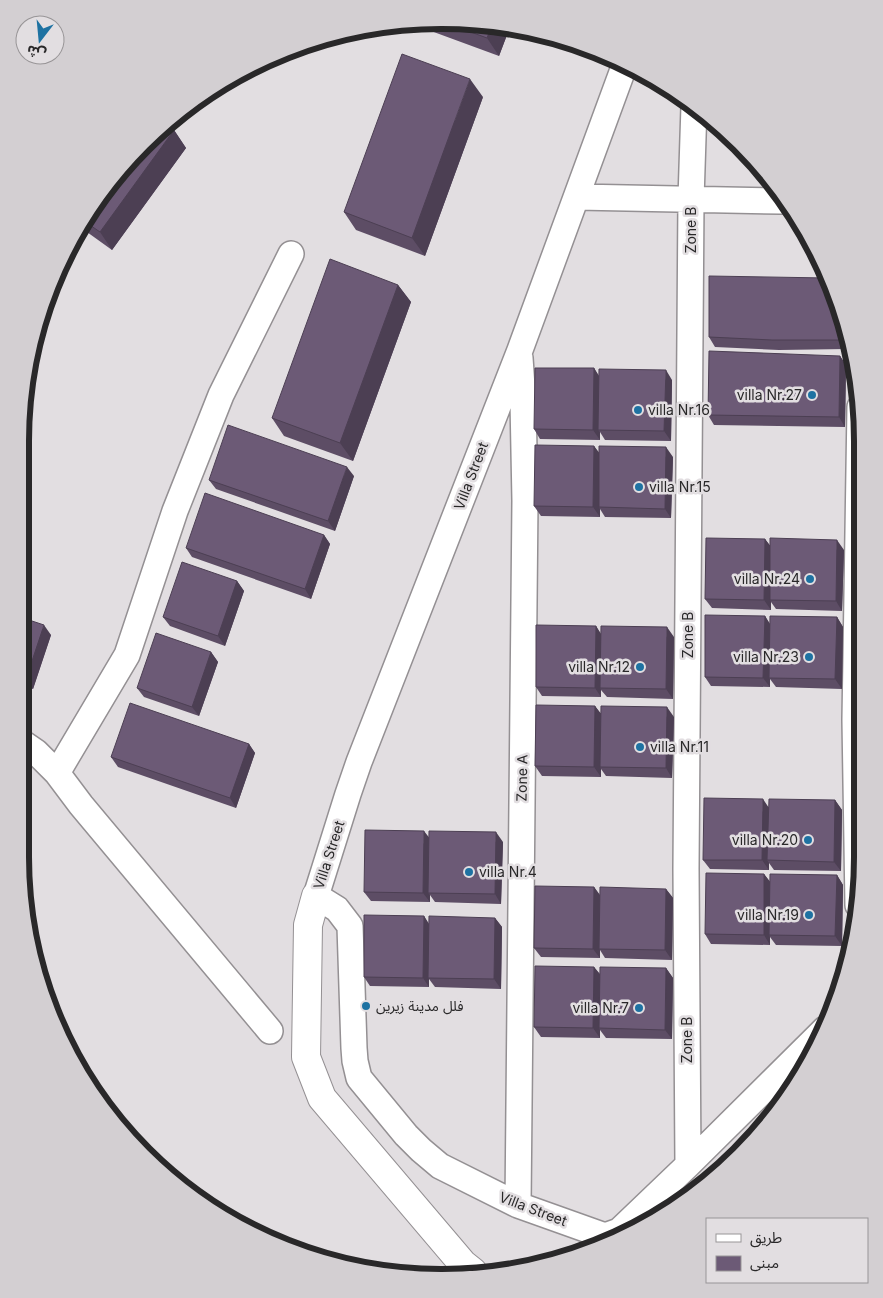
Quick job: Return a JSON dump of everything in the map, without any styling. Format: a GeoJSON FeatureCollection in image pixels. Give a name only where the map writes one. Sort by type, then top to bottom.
{"type":"FeatureCollection","features":[{"type":"Feature","properties":{"kind":"street","name":"Villa Street"},"geometry":{"type":"LineString","coordinates":[[604,1236],[518,1206],[440,1166],[406,1135],[359,1078],[354,1048],[350,926],[337,909],[316,896],[359,762],[520,350],[623,70]]}},
{"type":"Feature","properties":{"kind":"street","name":"Zone B"},"geometry":{"type":"LineString","coordinates":[[688,1165],[686,869],[691,199],[694,115]]}},
{"type":"Feature","properties":{"kind":"street"},"geometry":{"type":"LineString","coordinates":[[576,197],[777,201]]}},
{"type":"Feature","properties":{"kind":"street"},"geometry":{"type":"LineString","coordinates":[[57,773],[128,655],[175,512],[214,413],[291,254]]}},
{"type":"Feature","properties":{"kind":"street","name":"Zone A"},"geometry":{"type":"LineString","coordinates":[[518,1206],[525,500],[520,350]]}},
{"type":"Feature","properties":{"kind":"street"},"geometry":{"type":"LineString","coordinates":[[29,747],[57,773],[270,1031]]}},
{"type":"Feature","properties":{"kind":"street"},"geometry":{"type":"LineString","coordinates":[[316,896],[308,925],[306,1057],[322,1098],[472,1268]]}},
{"type":"Feature","properties":{"kind":"street","name":"Villa Street"},"geometry":{"type":"LineString","coordinates":[[622,1228],[809,1045]]}},
{"type":"Feature","properties":{"kind":"building"},"geometry":{"type":"Polygon","coordinates":[[[465,30],[489,32],[487,38],[465,30]]]}},
{"type":"Feature","properties":{"kind":"building"},"geometry":{"type":"Polygon","coordinates":[[[402,54],[470,79],[412,238],[344,212],[402,54]]]}},
{"type":"Feature","properties":{"kind":"building"},"geometry":{"type":"Polygon","coordinates":[[[172,129],[174,130],[100,232],[90,225],[98,212],[131,169],[169,131],[172,129]]]}},
{"type":"Feature","properties":{"kind":"building"},"geometry":{"type":"Polygon","coordinates":[[[330,259],[398,285],[340,443],[272,418],[330,259]]]}},
{"type":"Feature","properties":{"kind":"building"},"geometry":{"type":"Polygon","coordinates":[[[709,276],[820,278],[839,333],[839,340],[772,340],[709,337],[709,276]]]}},
{"type":"Feature","properties":{"kind":"building"},"geometry":{"type":"Polygon","coordinates":[[[709,351],[840,356],[839,417],[708,415],[709,351]]]}},
{"type":"Feature","properties":{"kind":"building"},"geometry":{"type":"Polygon","coordinates":[[[535,368],[594,368],[593,430],[534,429],[535,368]]]}},
{"type":"Feature","properties":{"kind":"building","name":"villa Nr.16"},"geometry":{"type":"Polygon","coordinates":[[[599,369],[666,370],[664,431],[598,430],[599,369]]]}},
{"type":"Feature","properties":{"kind":"building"},"geometry":{"type":"Polygon","coordinates":[[[228,425],[347,467],[328,521],[209,480],[228,425]]]}},
{"type":"Feature","properties":{"kind":"building"},"geometry":{"type":"Polygon","coordinates":[[[535,445],[594,446],[593,507],[534,506],[535,445]]]}},
{"type":"Feature","properties":{"kind":"building","name":"villa Nr.15"},"geometry":{"type":"Polygon","coordinates":[[[599,446],[666,447],[665,509],[599,507],[599,446]]]}},
{"type":"Feature","properties":{"kind":"building"},"geometry":{"type":"Polygon","coordinates":[[[205,493],[324,535],[305,589],[186,548],[205,493]]]}},
{"type":"Feature","properties":{"kind":"building"},"geometry":{"type":"Polygon","coordinates":[[[706,538],[765,539],[764,600],[705,599],[706,538]]]}},
{"type":"Feature","properties":{"kind":"building","name":"villa Nr.24"},"geometry":{"type":"Polygon","coordinates":[[[770,538],[837,540],[836,601],[770,600],[770,538]]]}},
{"type":"Feature","properties":{"kind":"building"},"geometry":{"type":"Polygon","coordinates":[[[182,562],[237,581],[218,636],[163,617],[182,562]]]}},
{"type":"Feature","properties":{"kind":"building"},"geometry":{"type":"Polygon","coordinates":[[[705,615],[765,616],[763,678],[705,677],[705,615]]]}},
{"type":"Feature","properties":{"kind":"building","name":"villa Nr.23"},"geometry":{"type":"Polygon","coordinates":[[[770,616],[837,617],[835,679],[769,678],[770,616]]]}},
{"type":"Feature","properties":{"kind":"building"},"geometry":{"type":"Polygon","coordinates":[[[29,620],[44,625],[29,670],[29,620]]]}},
{"type":"Feature","properties":{"kind":"building"},"geometry":{"type":"Polygon","coordinates":[[[536,625],[596,626],[595,688],[536,687],[536,625]]]}},
{"type":"Feature","properties":{"kind":"building","name":"villa Nr.12"},"geometry":{"type":"Polygon","coordinates":[[[601,626],[667,627],[666,689],[600,688],[601,626]]]}},
{"type":"Feature","properties":{"kind":"building"},"geometry":{"type":"Polygon","coordinates":[[[156,633],[211,652],[192,707],[137,688],[156,633]]]}},
{"type":"Feature","properties":{"kind":"building"},"geometry":{"type":"Polygon","coordinates":[[[130,703],[249,744],[230,798],[111,757],[130,703]]]}},
{"type":"Feature","properties":{"kind":"building"},"geometry":{"type":"Polygon","coordinates":[[[536,705],[595,706],[594,767],[535,766],[536,705]]]}},
{"type":"Feature","properties":{"kind":"building","name":"villa Nr.11"},"geometry":{"type":"Polygon","coordinates":[[[601,706],[667,707],[666,768],[600,767],[601,706]]]}},
{"type":"Feature","properties":{"kind":"building"},"geometry":{"type":"Polygon","coordinates":[[[704,798],[763,799],[762,860],[703,860],[704,798]]]}},
{"type":"Feature","properties":{"kind":"building","name":"villa Nr.20"},"geometry":{"type":"Polygon","coordinates":[[[769,799],[835,800],[834,862],[767,860],[769,799]]]}},
{"type":"Feature","properties":{"kind":"building"},"geometry":{"type":"Polygon","coordinates":[[[365,830],[424,831],[423,893],[364,892],[365,830]]]}},
{"type":"Feature","properties":{"kind":"building","name":"villa Nr.4"},"geometry":{"type":"Polygon","coordinates":[[[429,831],[496,832],[495,894],[428,893],[429,831]]]}},
{"type":"Feature","properties":{"kind":"building"},"geometry":{"type":"Polygon","coordinates":[[[706,873],[764,874],[764,935],[705,934],[706,873]]]}},
{"type":"Feature","properties":{"kind":"building","name":"villa Nr.19"},"geometry":{"type":"Polygon","coordinates":[[[770,874],[837,875],[835,936],[769,935],[770,874]]]}},
{"type":"Feature","properties":{"kind":"building"},"geometry":{"type":"Polygon","coordinates":[[[535,886],[594,887],[593,949],[534,948],[535,886]]]}},
{"type":"Feature","properties":{"kind":"building"},"geometry":{"type":"Polygon","coordinates":[[[600,887],[666,889],[665,950],[599,949],[600,887]]]}},
{"type":"Feature","properties":{"kind":"building"},"geometry":{"type":"Polygon","coordinates":[[[364,915],[424,916],[423,978],[364,977],[364,915]]]}},
{"type":"Feature","properties":{"kind":"building"},"geometry":{"type":"Polygon","coordinates":[[[429,916],[495,918],[494,979],[428,978],[429,916]]]}},
{"type":"Feature","properties":{"kind":"building"},"geometry":{"type":"Polygon","coordinates":[[[535,966],[594,967],[593,1028],[534,1027],[535,966]]]}},
{"type":"Feature","properties":{"kind":"building","name":"villa Nr.7"},"geometry":{"type":"Polygon","coordinates":[[[600,967],[666,968],[665,1030],[599,1028],[600,967]]]}},
{"type":"Feature","properties":{"kind":"place","name":"villa Nr.27"},"geometry":{"type":"Point","coordinates":[812,395]}},
{"type":"Feature","properties":{"kind":"place","name":"villa Nr.16"},"geometry":{"type":"Point","coordinates":[638,410]}},
{"type":"Feature","properties":{"kind":"place","name":"villa Nr.15"},"geometry":{"type":"Point","coordinates":[639,487]}},
{"type":"Feature","properties":{"kind":"place","name":"villa Nr.24"},"geometry":{"type":"Point","coordinates":[810,579]}},
{"type":"Feature","properties":{"kind":"place","name":"villa Nr.23"},"geometry":{"type":"Point","coordinates":[809,657]}},
{"type":"Feature","properties":{"kind":"place","name":"villa Nr.12"},"geometry":{"type":"Point","coordinates":[640,667]}},
{"type":"Feature","properties":{"kind":"place","name":"villa Nr.11"},"geometry":{"type":"Point","coordinates":[640,747]}},
{"type":"Feature","properties":{"kind":"place","name":"villa Nr.20"},"geometry":{"type":"Point","coordinates":[808,840]}},
{"type":"Feature","properties":{"kind":"place","name":"villa Nr.4"},"geometry":{"type":"Point","coordinates":[469,872]}},
{"type":"Feature","properties":{"kind":"place","name":"villa Nr.19"},"geometry":{"type":"Point","coordinates":[809,915]}},
{"type":"Feature","properties":{"kind":"place","name":"فلل مدينة زيرين"},"geometry":{"type":"Point","coordinates":[366,1006]}},
{"type":"Feature","properties":{"kind":"place","name":"villa Nr.7"},"geometry":{"type":"Point","coordinates":[639,1008]}}]}
